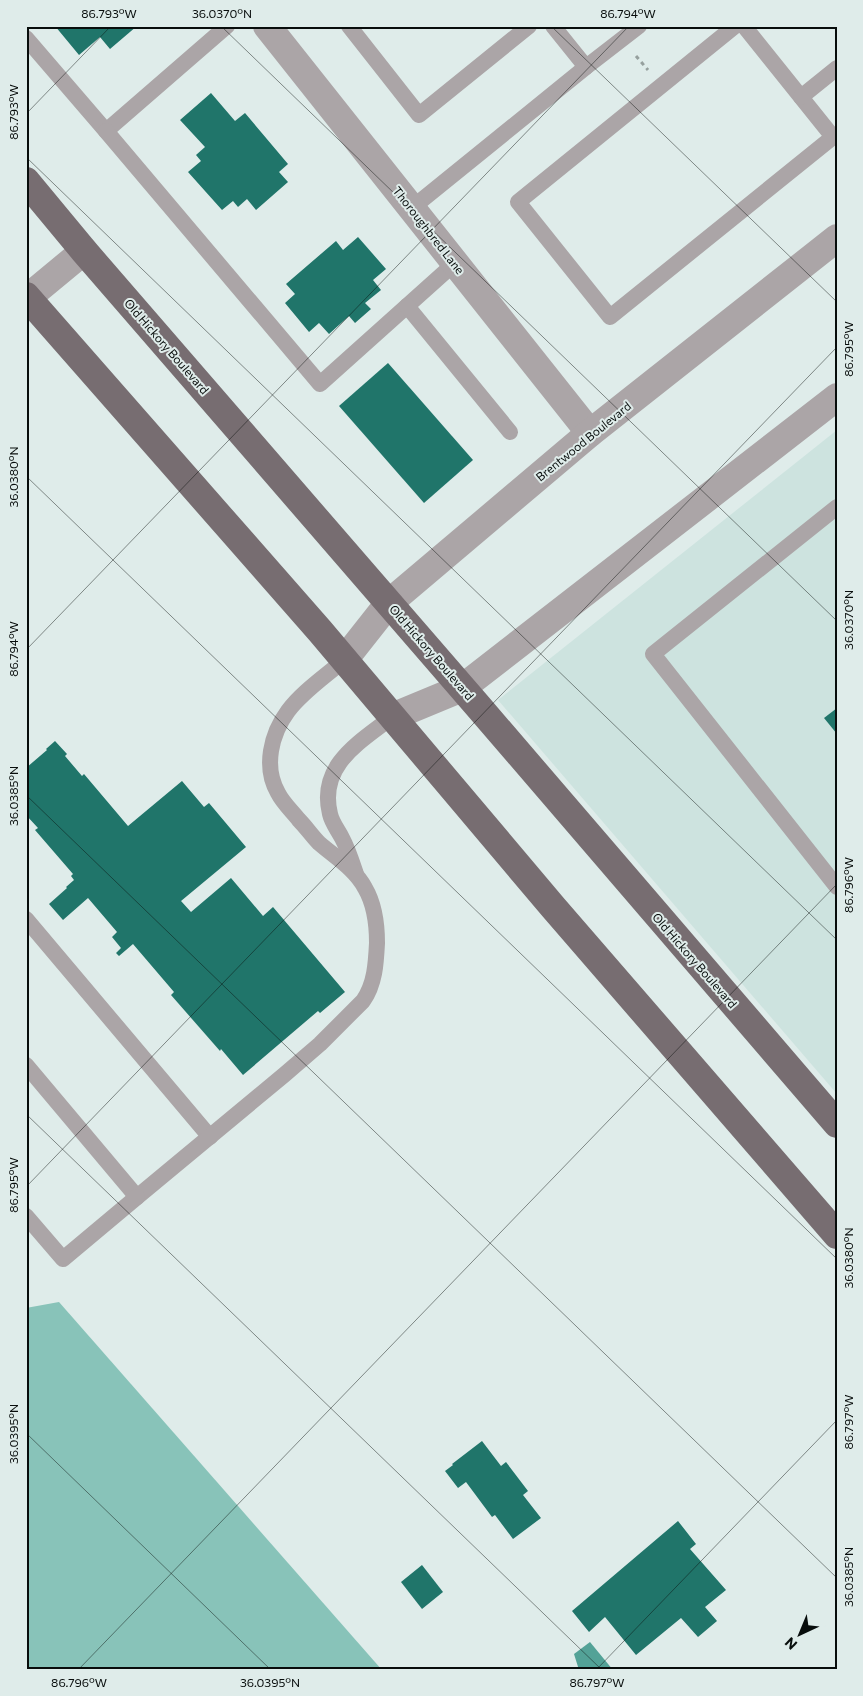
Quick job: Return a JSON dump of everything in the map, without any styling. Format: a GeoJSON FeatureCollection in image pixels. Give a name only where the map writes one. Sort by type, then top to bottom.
{"type":"FeatureCollection","features":[{"type":"Feature","properties":{"kind":"main road","name":"Old Hickory Boulevard"},"geometry":{"type":"LineString","coordinates":[[26,181],[84,251],[837,1124]]}},
{"type":"Feature","properties":{"kind":"main road"},"geometry":{"type":"LineString","coordinates":[[27,298],[344,660],[837,1235]]}},
{"type":"Feature","properties":{"kind":"street","name":"Thoroughbred Lane"},"geometry":{"type":"LineString","coordinates":[[268,26],[590,433]]}},
{"type":"Feature","properties":{"kind":"street","name":"Brentwood Boulevard"},"geometry":{"type":"LineString","coordinates":[[344,660],[388,603],[590,433],[837,238]]}},
{"type":"Feature","properties":{"kind":"street"},"geometry":{"type":"LineString","coordinates":[[27,298],[84,251]]}},
{"type":"Feature","properties":{"kind":"street"},"geometry":{"type":"LineString","coordinates":[[392,717],[462,688],[837,397]]}},
{"type":"Feature","properties":{"kind":"lane"},"geometry":{"type":"LineString","coordinates":[[106,131],[227,26]]}},
{"type":"Feature","properties":{"kind":"lane"},"geometry":{"type":"LineString","coordinates":[[349,26],[419,115],[529,26]]}},
{"type":"Feature","properties":{"kind":"lane"},"geometry":{"type":"LineString","coordinates":[[554,26],[586,67]]}},
{"type":"Feature","properties":{"kind":"lane"},"geometry":{"type":"LineString","coordinates":[[412,208],[639,26]]}},
{"type":"Feature","properties":{"kind":"lane"},"geometry":{"type":"LineString","coordinates":[[735,26],[518,202],[610,318],[833,137],[744,26]]}},
{"type":"Feature","properties":{"kind":"lane"},"geometry":{"type":"LineString","coordinates":[[26,38],[320,384],[455,263]]}},
{"type":"Feature","properties":{"kind":"lane"},"geometry":{"type":"LineString","coordinates":[[801,97],[837,68]]}},
{"type":"Feature","properties":{"kind":"lane"},"geometry":{"type":"LineString","coordinates":[[406,306],[510,432]]}},
{"type":"Feature","properties":{"kind":"lane"},"geometry":{"type":"LineString","coordinates":[[837,507],[653,654],[837,887]]}},
{"type":"Feature","properties":{"kind":"lane"},"geometry":{"type":"LineString","coordinates":[[344,660],[289,710],[276,734],[270,761],[270,772],[284,802],[318,841],[357,876]]}},
{"type":"Feature","properties":{"kind":"lane"},"geometry":{"type":"LineString","coordinates":[[26,1216],[63,1259],[320,1044],[368,995],[374,972],[377,930],[375,914],[370,897],[357,876],[342,837],[337,831],[330,814],[329,788],[334,770],[344,756],[392,717]]}},
{"type":"Feature","properties":{"kind":"lane"},"geometry":{"type":"LineString","coordinates":[[26,919],[210,1137]]}},
{"type":"Feature","properties":{"kind":"lane"},"geometry":{"type":"LineString","coordinates":[[26,1065],[137,1197]]}},
{"type":"Feature","properties":{"kind":"shaded area"},"geometry":{"type":"Polygon","coordinates":[[[837,430],[837,1094],[498,700],[837,430]]]}},
{"type":"Feature","properties":{"kind":"shaded area"},"geometry":{"type":"Polygon","coordinates":[[[59,1302],[382,1670],[26,1670],[26,1308],[59,1302]]]}},
{"type":"Feature","properties":{"kind":"shaded area"},"geometry":{"type":"Polygon","coordinates":[[[590,1642],[613,1670],[579,1670],[574,1654],[590,1642]]]}},
{"type":"Feature","properties":{"kind":"building"},"geometry":{"type":"Polygon","coordinates":[[[55,26],[137,26],[110,49],[100,37],[79,55],[55,26]]]}},
{"type":"Feature","properties":{"kind":"building"},"geometry":{"type":"Polygon","coordinates":[[[211,93],[235,121],[245,113],[288,164],[279,172],[288,182],[256,210],[247,199],[238,207],[233,201],[222,210],[188,172],[201,161],[196,155],[205,147],[180,120],[211,93]]]}},
{"type":"Feature","properties":{"kind":"building"},"geometry":{"type":"Polygon","coordinates":[[[358,237],[386,269],[373,280],[381,290],[365,303],[371,309],[355,323],[349,316],[329,334],[319,323],[309,332],[285,303],[295,294],[286,284],[336,241],[343,250],[358,237]]]}},
{"type":"Feature","properties":{"kind":"building"},"geometry":{"type":"Polygon","coordinates":[[[388,363],[473,460],[424,503],[339,406],[388,363]]]}},
{"type":"Feature","properties":{"kind":"building"},"geometry":{"type":"Polygon","coordinates":[[[837,708],[837,734],[824,718],[837,708]]]}},
{"type":"Feature","properties":{"kind":"building"},"geometry":{"type":"Polygon","coordinates":[[[55,741],[67,754],[65,756],[82,776],[84,774],[128,826],[182,781],[204,807],[209,803],[246,847],[181,901],[191,912],[231,878],[263,916],[273,907],[345,992],[320,1013],[318,1011],[243,1075],[171,995],[174,992],[133,944],[119,956],[116,953],[121,948],[112,937],[117,932],[88,898],[63,920],[49,904],[74,880],[71,876],[73,874],[35,830],[38,828],[26,815],[26,768],[55,741]]]}},
{"type":"Feature","properties":{"kind":"building"},"geometry":{"type":"Polygon","coordinates":[[[482,1441],[501,1466],[506,1462],[528,1491],[523,1495],[541,1518],[513,1539],[495,1515],[492,1517],[466,1482],[458,1488],[445,1471],[482,1441]]]}},
{"type":"Feature","properties":{"kind":"building"},"geometry":{"type":"Polygon","coordinates":[[[678,1521],[696,1544],[690,1549],[726,1590],[705,1607],[717,1621],[698,1637],[681,1618],[636,1655],[605,1617],[589,1632],[572,1611],[678,1521]]]}},
{"type":"Feature","properties":{"kind":"building"},"geometry":{"type":"Polygon","coordinates":[[[422,1565],[443,1592],[422,1609],[401,1582],[422,1565]]]}}]}
